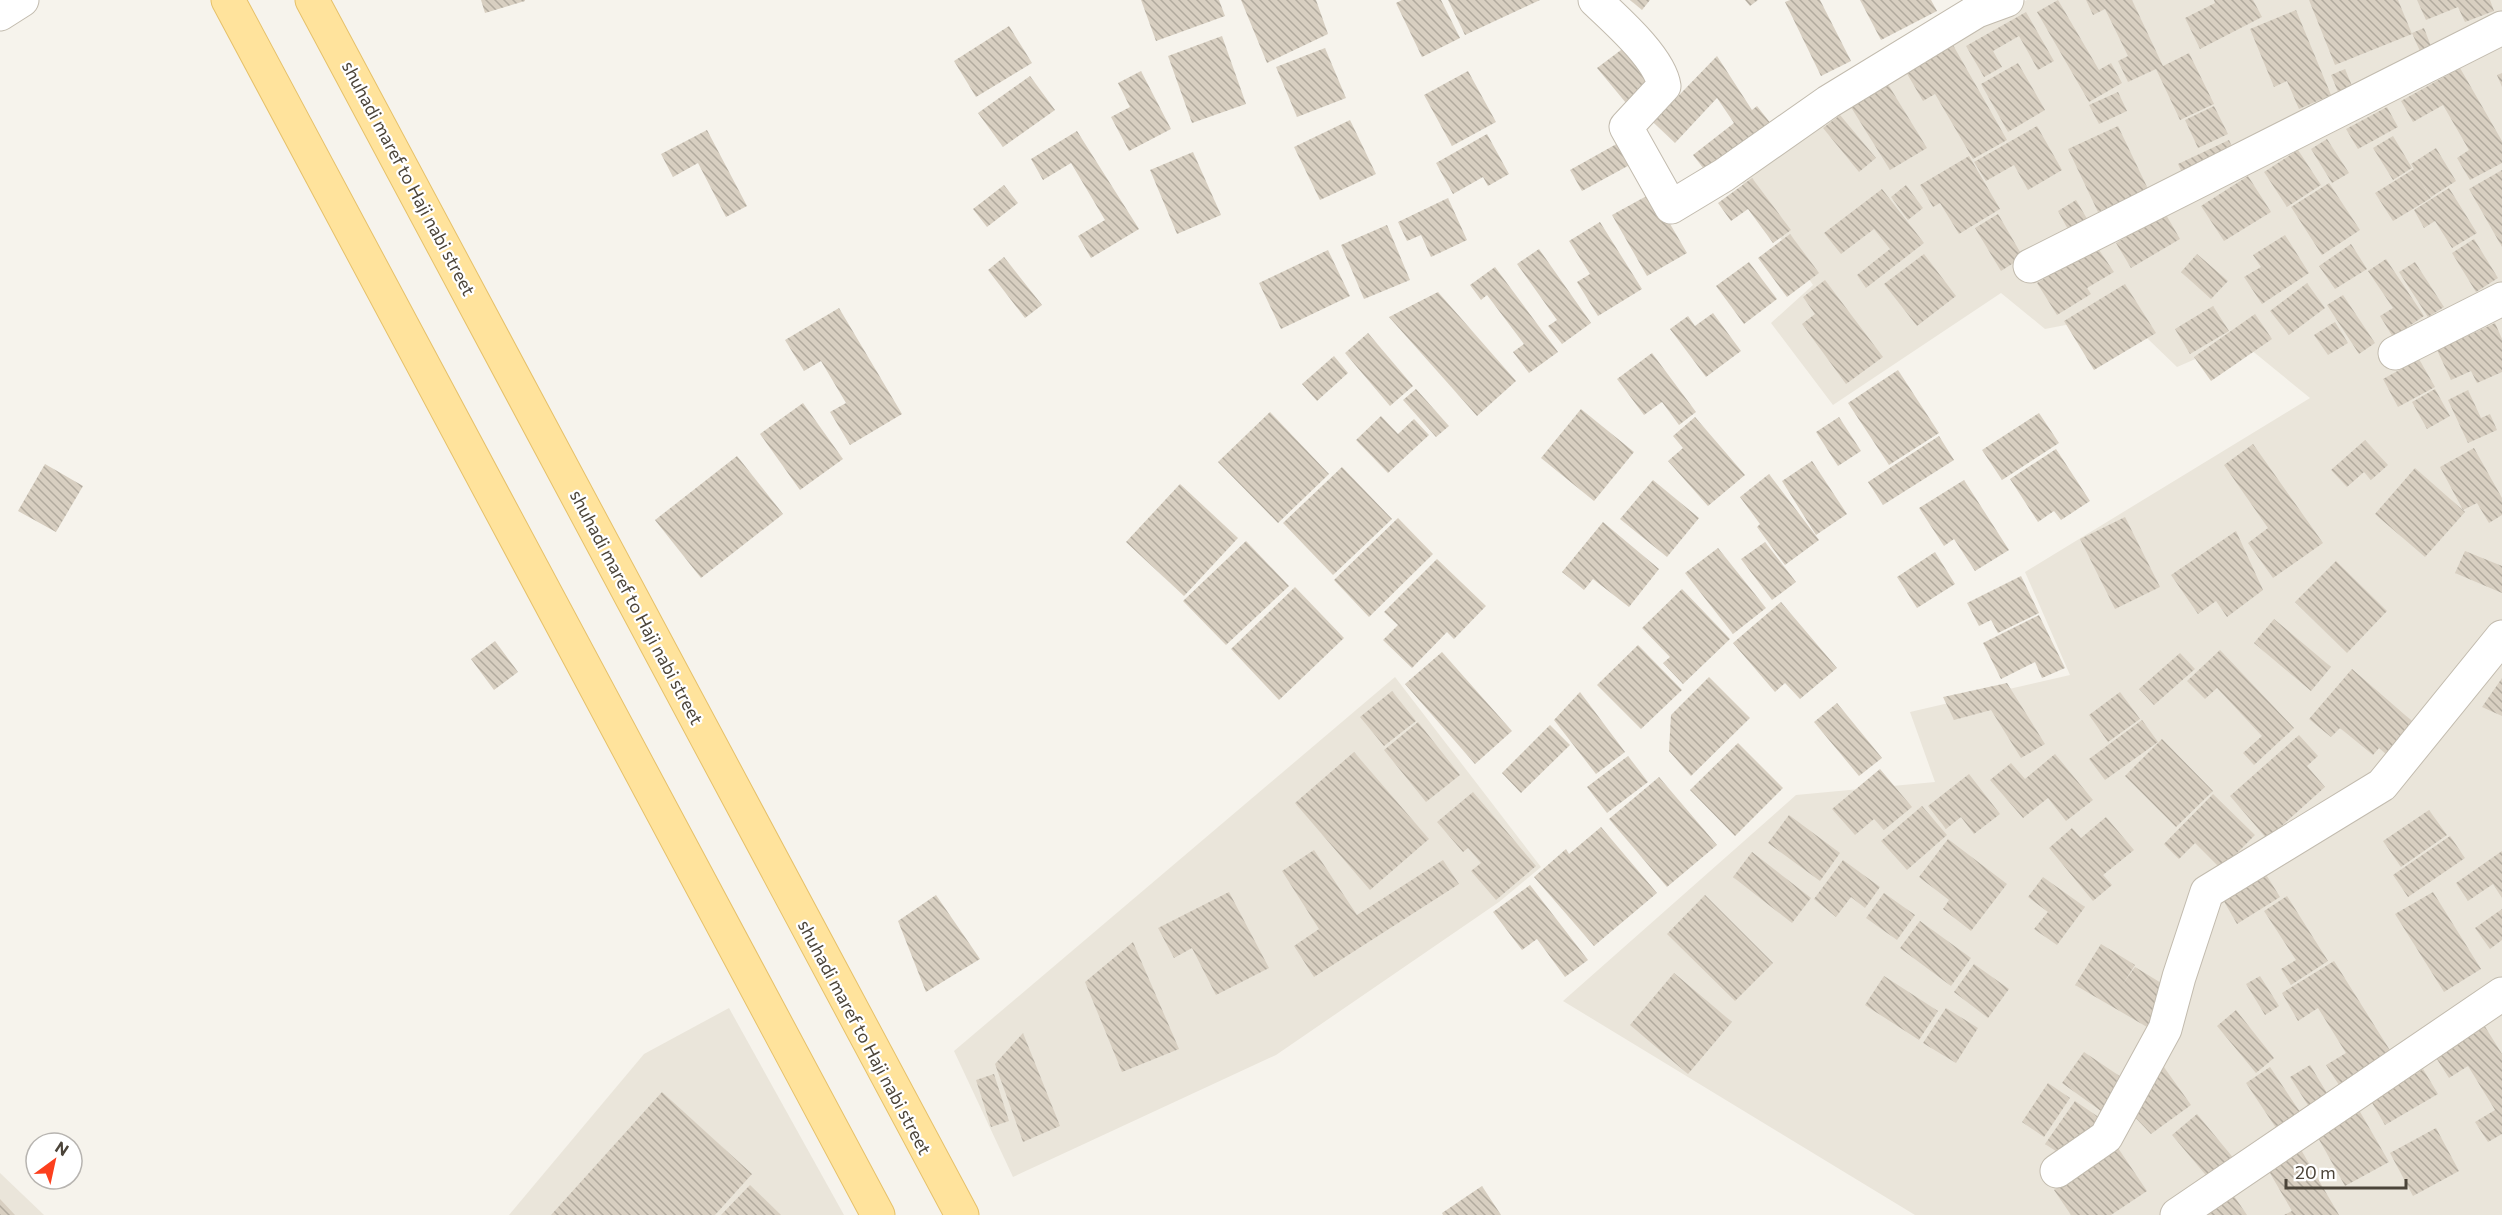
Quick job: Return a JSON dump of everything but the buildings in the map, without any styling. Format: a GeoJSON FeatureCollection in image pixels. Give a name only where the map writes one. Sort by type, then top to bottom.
{"type":"FeatureCollection","features":[{"type":"Feature","properties":{"kind":"main road"},"geometry":{"type":"LineString","coordinates":[[228,0],[878,1215]]}},
{"type":"Feature","properties":{"kind":"main road","name":"shuhadi maref to Haji nabi street"},"geometry":{"type":"LineString","coordinates":[[312,0],[484,317],[789,896],[962,1215]]}},
{"type":"Feature","properties":{"kind":"street"},"geometry":{"type":"LineString","coordinates":[[0,14],[22,0]]}},
{"type":"Feature","properties":{"kind":"street"},"geometry":{"type":"LineString","coordinates":[[1594,0],[1629,32],[1663,76],[1664,86],[1626,127],[1671,207],[1724,175],[1828,102],[1977,11],[2007,0]]}},
{"type":"Feature","properties":{"kind":"street"},"geometry":{"type":"LineString","coordinates":[[2030,266],[2502,28]]}},
{"type":"Feature","properties":{"kind":"street"},"geometry":{"type":"LineString","coordinates":[[2395,353],[2502,298]]}},
{"type":"Feature","properties":{"kind":"street"},"geometry":{"type":"LineString","coordinates":[[2057,1171],[2106,1137],[2165,1029],[2206,892],[2382,785],[2502,637]]}},
{"type":"Feature","properties":{"kind":"street"},"geometry":{"type":"LineString","coordinates":[[2177,1215],[2502,994]]}},
{"type":"Feature","properties":{"kind":"shaded area"},"geometry":{"type":"Polygon","coordinates":[[[2027,0],[2502,0],[2502,1215],[1915,1215],[1563,1001],[1796,795],[1935,782],[1910,712],[2070,675],[2025,572],[2310,398],[2239,340],[2177,367],[2122,314],[2045,329],[2001,293],[1833,405],[1771,323],[1813,285],[1736,174],[1907,63],[2027,0]]]}},
{"type":"Feature","properties":{"kind":"shaded area"},"geometry":{"type":"Polygon","coordinates":[[[1395,677],[1541,867],[1499,902],[1276,1055],[1013,1177],[954,1051],[1395,677]]]}},
{"type":"Feature","properties":{"kind":"shaded area"},"geometry":{"type":"Polygon","coordinates":[[[729,1008],[844,1215],[509,1215],[644,1054],[729,1008]]]}},
{"type":"Feature","properties":{"kind":"shaded area"},"geometry":{"type":"Polygon","coordinates":[[[0,1173],[44,1215],[0,1215],[0,1173]]]}}]}
